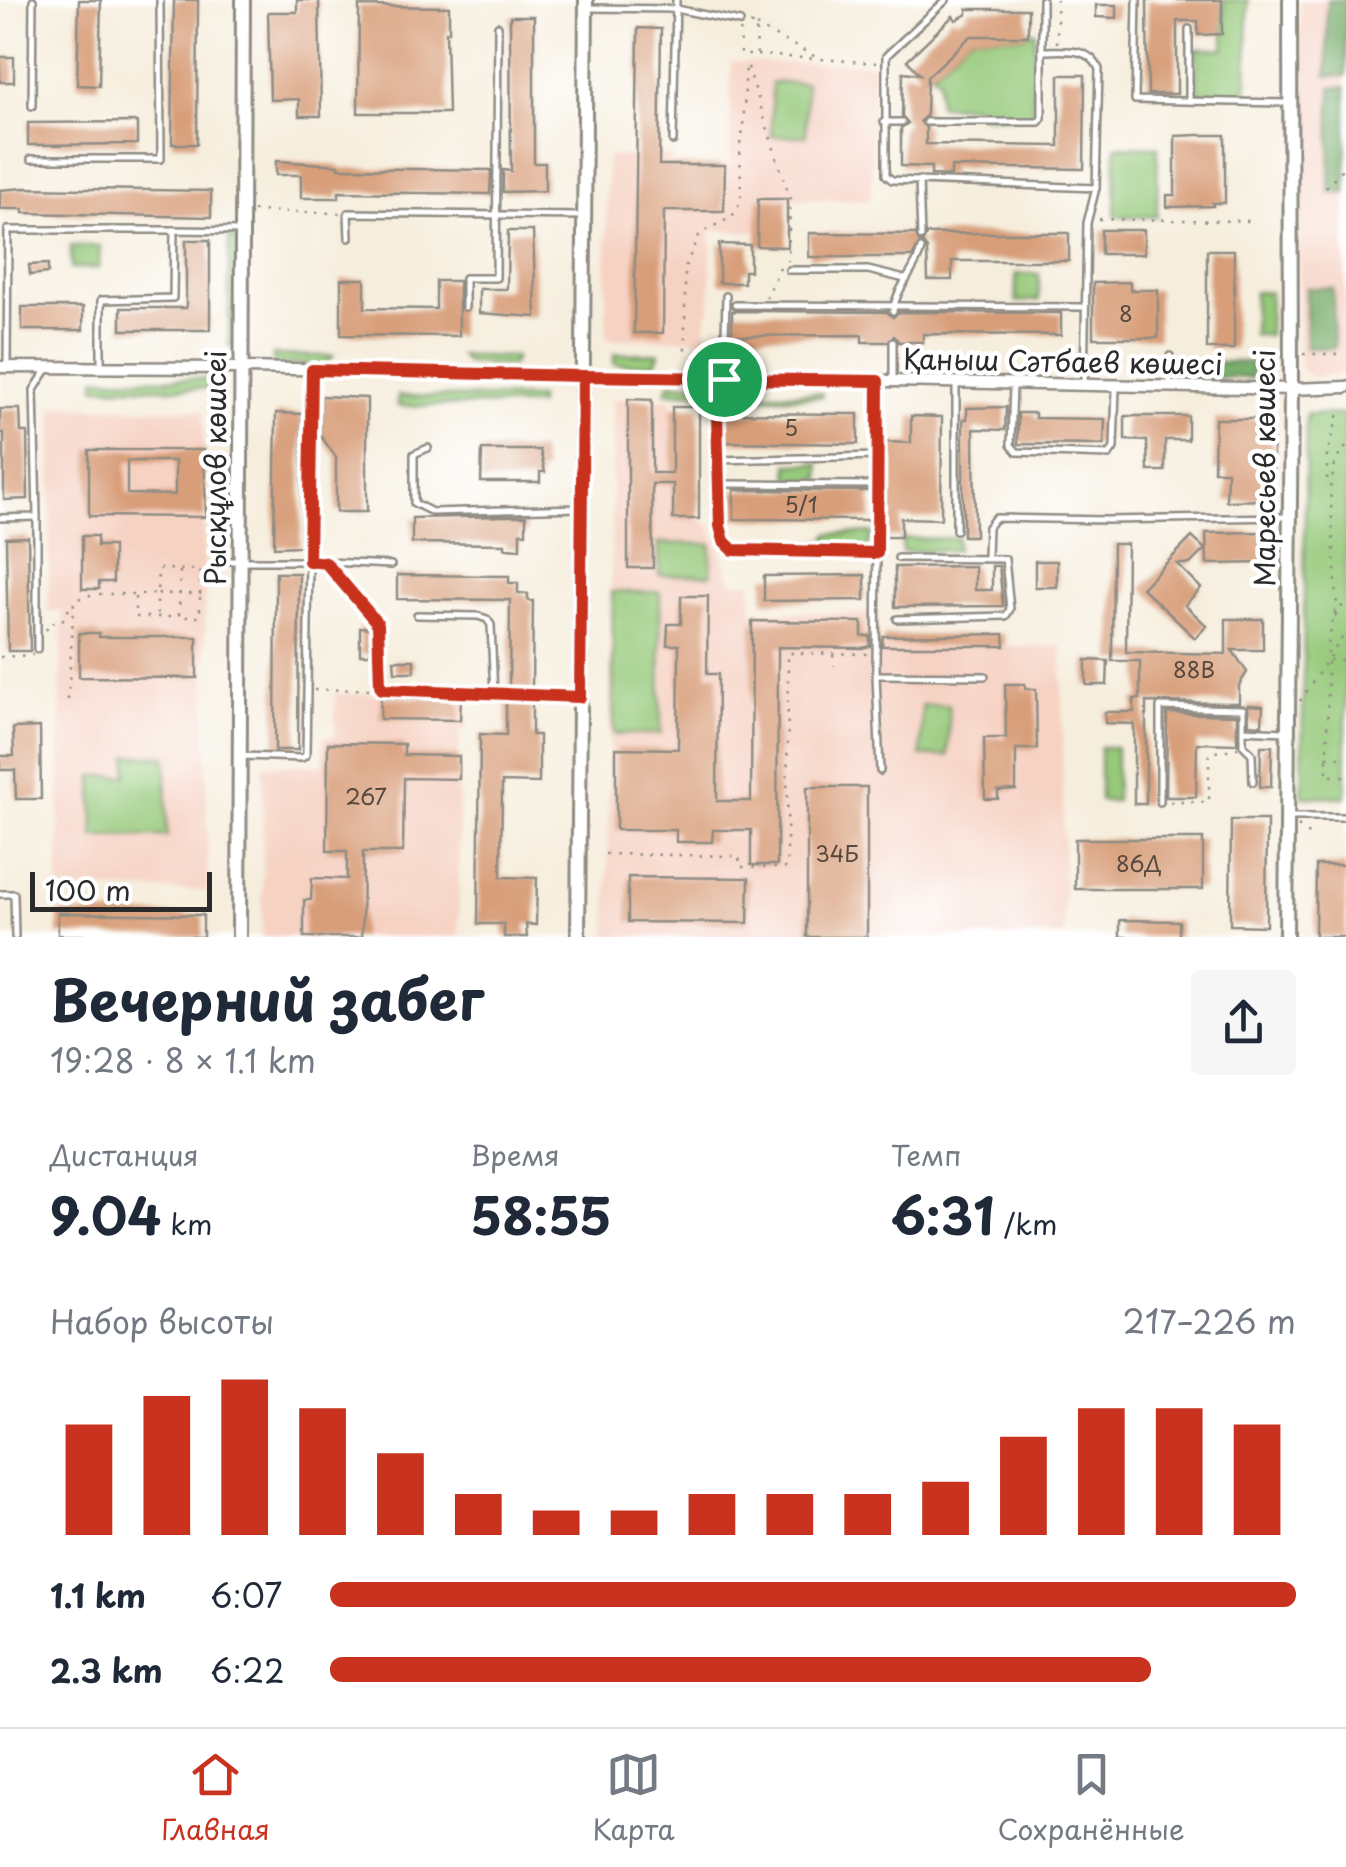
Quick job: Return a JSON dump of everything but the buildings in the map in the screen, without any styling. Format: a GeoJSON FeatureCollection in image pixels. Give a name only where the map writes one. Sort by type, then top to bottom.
{"type":"FeatureCollection","features":[{"type":"Feature","properties":{"kind":"street","name":"Рысқұлов көшсеі"},"geometry":{"type":"LineString","coordinates":[[239,937],[242,0]]}},
{"type":"Feature","properties":{"kind":"street","name":"Маресьев көшесі"},"geometry":{"type":"LineString","coordinates":[[1286,937],[1292,821],[1288,725],[1290,0]]}},
{"type":"Feature","properties":{"kind":"street"},"geometry":{"type":"LineString","coordinates":[[578,937],[586,4]]}},
{"type":"Feature","properties":{"kind":"street","name":"Қаныш Сәтбаев көшесі"},"geometry":{"type":"LineString","coordinates":[[3,367],[242,368],[1291,389],[1346,386]]}},
{"type":"Feature","properties":{"kind":"lane"},"geometry":{"type":"LineString","coordinates":[[32,106],[33,0]]}},
{"type":"Feature","properties":{"kind":"lane"},"geometry":{"type":"LineString","coordinates":[[31,159],[161,159],[160,0]]}},
{"type":"Feature","properties":{"kind":"lane"},"geometry":{"type":"LineString","coordinates":[[673,141],[676,0]]}},
{"type":"Feature","properties":{"kind":"lane"},"geometry":{"type":"LineString","coordinates":[[946,0],[891,49],[884,64],[886,175],[892,180],[1096,188]]}},
{"type":"Feature","properties":{"kind":"lane"},"geometry":{"type":"LineString","coordinates":[[926,122],[1039,122],[1042,0]]}},
{"type":"Feature","properties":{"kind":"lane"},"geometry":{"type":"LineString","coordinates":[[1137,0],[1135,100],[1290,103]]}},
{"type":"Feature","properties":{"kind":"lane"},"geometry":{"type":"LineString","coordinates":[[586,4],[676,9],[740,22]]}},
{"type":"Feature","properties":{"kind":"lane"},"geometry":{"type":"LineString","coordinates":[[465,307],[465,278],[496,278],[498,26]]}},
{"type":"Feature","properties":{"kind":"lane"},"geometry":{"type":"LineString","coordinates":[[1189,30],[1189,101]]}},
{"type":"Feature","properties":{"kind":"lane"},"geometry":{"type":"LineString","coordinates":[[1042,51],[1086,52],[1099,70],[1096,188],[1088,219],[1084,384]]}},
{"type":"Feature","properties":{"kind":"lane"},"geometry":{"type":"LineString","coordinates":[[884,122],[902,122]]}},
{"type":"Feature","properties":{"kind":"lane"},"geometry":{"type":"LineString","coordinates":[[919,180],[921,236]]}},
{"type":"Feature","properties":{"kind":"lane"},"geometry":{"type":"LineString","coordinates":[[348,238],[348,213],[584,216]]}},
{"type":"Feature","properties":{"kind":"lane"},"geometry":{"type":"LineString","coordinates":[[0,230],[242,231]]}},
{"type":"Feature","properties":{"kind":"lane"},"geometry":{"type":"LineString","coordinates":[[3,367],[8,230]]}},
{"type":"Feature","properties":{"kind":"lane"},"geometry":{"type":"LineString","coordinates":[[101,369],[101,300],[173,298],[174,230]]}},
{"type":"Feature","properties":{"kind":"lane"},"geometry":{"type":"LineString","coordinates":[[893,308],[921,249]]}},
{"type":"Feature","properties":{"kind":"lane"},"geometry":{"type":"LineString","coordinates":[[789,270],[868,270],[905,279]]}},
{"type":"Feature","properties":{"kind":"lane"},"geometry":{"type":"LineString","coordinates":[[726,296],[718,460],[724,541],[733,550],[877,553]]}},
{"type":"Feature","properties":{"kind":"lane"},"geometry":{"type":"LineString","coordinates":[[736,305],[1084,308]]}},
{"type":"Feature","properties":{"kind":"lane"},"geometry":{"type":"LineString","coordinates":[[893,342],[893,381]]}},
{"type":"Feature","properties":{"kind":"lane"},"geometry":{"type":"LineString","coordinates":[[1170,356],[1170,386]]}},
{"type":"Feature","properties":{"kind":"lane"},"geometry":{"type":"LineString","coordinates":[[37,648],[34,390],[48,368]]}},
{"type":"Feature","properties":{"kind":"lane"},"geometry":{"type":"LineString","coordinates":[[239,756],[304,757],[312,370]]}},
{"type":"Feature","properties":{"kind":"lane"},"geometry":{"type":"LineString","coordinates":[[878,381],[876,676],[880,771]]}},
{"type":"Feature","properties":{"kind":"lane"},"geometry":{"type":"LineString","coordinates":[[956,382],[956,530]]}},
{"type":"Feature","properties":{"kind":"lane"},"geometry":{"type":"LineString","coordinates":[[1013,384],[1013,450],[1109,454],[1114,448],[1116,385]]}},
{"type":"Feature","properties":{"kind":"lane"},"geometry":{"type":"LineString","coordinates":[[428,448],[414,454],[414,503],[423,509],[432,512],[582,508]]}},
{"type":"Feature","properties":{"kind":"lane"},"geometry":{"type":"LineString","coordinates":[[718,460],[877,456]]}},
{"type":"Feature","properties":{"kind":"lane"},"geometry":{"type":"LineString","coordinates":[[719,484],[877,485]]}},
{"type":"Feature","properties":{"kind":"lane"},"geometry":{"type":"LineString","coordinates":[[987,556],[988,526],[995,518],[1290,516]]}},
{"type":"Feature","properties":{"kind":"lane"},"geometry":{"type":"LineString","coordinates":[[0,518],[37,517]]}},
{"type":"Feature","properties":{"kind":"lane"},"geometry":{"type":"LineString","coordinates":[[897,619],[1006,616],[1010,608],[1008,563],[1000,556],[898,558]]}},
{"type":"Feature","properties":{"kind":"lane"},"geometry":{"type":"LineString","coordinates":[[224,561],[391,565]]}},
{"type":"Feature","properties":{"kind":"lane"},"geometry":{"type":"LineString","coordinates":[[326,563],[378,624],[382,689],[580,697]]}},
{"type":"Feature","properties":{"kind":"lane"},"geometry":{"type":"LineString","coordinates":[[417,615],[487,619],[491,626],[494,694]]}},
{"type":"Feature","properties":{"kind":"lane"},"geometry":{"type":"LineString","coordinates":[[876,676],[985,676]]}},
{"type":"Feature","properties":{"kind":"lane"},"geometry":{"type":"LineString","coordinates":[[1160,802],[1160,707],[1243,708],[1243,746],[1252,754],[1252,782]]}},
{"type":"Feature","properties":{"kind":"lane"},"geometry":{"type":"LineString","coordinates":[[1243,730],[1288,725]]}},
{"type":"Feature","properties":{"kind":"lane"},"geometry":{"type":"LineString","coordinates":[[1292,821],[1346,817]]}},
{"type":"Feature","properties":{"kind":"lane"},"geometry":{"type":"LineString","coordinates":[[0,894],[14,894],[14,937]]}},
{"type":"Feature","properties":{"kind":"path"},"geometry":{"type":"LineString","coordinates":[[1056,51],[1057,0]]}},
{"type":"Feature","properties":{"kind":"path"},"geometry":{"type":"LineString","coordinates":[[820,59],[756,26],[740,22],[741,55],[884,64]]}},
{"type":"Feature","properties":{"kind":"path"},"geometry":{"type":"LineString","coordinates":[[756,26],[756,55]]}},
{"type":"Feature","properties":{"kind":"path"},"geometry":{"type":"LineString","coordinates":[[685,350],[685,266],[700,232],[732,217],[741,202],[740,136],[746,55]]}},
{"type":"Feature","properties":{"kind":"path"},"geometry":{"type":"LineString","coordinates":[[746,62],[790,200],[790,257],[777,270],[766,299]]}},
{"type":"Feature","properties":{"kind":"path"},"geometry":{"type":"LineString","coordinates":[[1326,187],[1346,165]]}},
{"type":"Feature","properties":{"kind":"path"},"geometry":{"type":"LineString","coordinates":[[242,211],[348,213]]}},
{"type":"Feature","properties":{"kind":"path"},"geometry":{"type":"LineString","coordinates":[[1088,219],[1250,221]]}},
{"type":"Feature","properties":{"kind":"path"},"geometry":{"type":"LineString","coordinates":[[1302,354],[1341,354]]}},
{"type":"Feature","properties":{"kind":"path"},"geometry":{"type":"LineString","coordinates":[[1327,479],[1327,454],[1340,410]]}},
{"type":"Feature","properties":{"kind":"path"},"geometry":{"type":"LineString","coordinates":[[1346,447],[1336,460],[1330,488],[1337,600],[1328,660],[1326,757],[1328,776],[1346,776]]}},
{"type":"Feature","properties":{"kind":"path"},"geometry":{"type":"LineString","coordinates":[[135,594],[135,617],[158,617],[200,617],[200,570],[158,569],[158,617]]}},
{"type":"Feature","properties":{"kind":"path"},"geometry":{"type":"LineString","coordinates":[[179,617],[180,570]]}},
{"type":"Feature","properties":{"kind":"path"},"geometry":{"type":"LineString","coordinates":[[68,700],[74,600],[97,594],[200,594]]}},
{"type":"Feature","properties":{"kind":"path"},"geometry":{"type":"LineString","coordinates":[[1333,618],[1346,601]]}},
{"type":"Feature","properties":{"kind":"path"},"geometry":{"type":"LineString","coordinates":[[1288,725],[1346,632]]}},
{"type":"Feature","properties":{"kind":"path"},"geometry":{"type":"LineString","coordinates":[[604,854],[740,856],[740,867],[787,868],[788,654],[876,654]]}},
{"type":"Feature","properties":{"kind":"path"},"geometry":{"type":"LineString","coordinates":[[833,654],[834,666]]}},
{"type":"Feature","properties":{"kind":"path"},"geometry":{"type":"LineString","coordinates":[[1328,660],[1346,660]]}},
{"type":"Feature","properties":{"kind":"path"},"geometry":{"type":"LineString","coordinates":[[307,690],[382,689]]}},
{"type":"Feature","properties":{"kind":"path"},"geometry":{"type":"LineString","coordinates":[[1160,802],[1208,802],[1209,753],[1243,746]]}},
{"type":"Feature","properties":{"kind":"path"},"geometry":{"type":"LineString","coordinates":[[1326,757],[1346,756]]}},
{"type":"Feature","properties":{"kind":"path"},"geometry":{"type":"LineString","coordinates":[[1292,821],[1311,836]]}},
{"type":"Feature","properties":{"kind":"shaded area"},"geometry":{"type":"Polygon","coordinates":[[[1300,0],[1346,0],[1346,375],[1313,377],[1299,365],[1300,0]]]}},
{"type":"Feature","properties":{"kind":"shaded area"},"geometry":{"type":"Polygon","coordinates":[[[731,62],[873,64],[871,200],[787,199],[787,247],[757,246],[757,231],[712,231],[706,339],[606,339],[607,156],[672,156],[672,165],[730,165],[731,62]]]}},
{"type":"Feature","properties":{"kind":"shaded area"},"geometry":{"type":"Polygon","coordinates":[[[613,399],[672,400],[672,407],[699,407],[699,519],[710,526],[732,582],[752,582],[753,612],[878,614],[878,646],[1062,646],[1064,937],[607,937],[613,399]]]}},
{"type":"Feature","properties":{"kind":"shaded area"},"geometry":{"type":"Polygon","coordinates":[[[53,406],[203,410],[208,891],[58,889],[62,612],[48,612],[53,406]]]}},
{"type":"Feature","properties":{"kind":"shaded area"},"geometry":{"type":"Polygon","coordinates":[[[335,694],[467,695],[467,730],[459,730],[459,937],[262,937],[263,765],[323,765],[323,737],[335,736],[335,694]]]}},
{"type":"Feature","properties":{"kind":"green space"},"geometry":{"type":"Polygon","coordinates":[[[1224,0],[1248,0],[1247,94],[1197,93],[1197,49],[1224,49],[1224,0]]]}},
{"type":"Feature","properties":{"kind":"green space"},"geometry":{"type":"Polygon","coordinates":[[[1327,0],[1346,0],[1346,76],[1327,76],[1327,0]]]}},
{"type":"Feature","properties":{"kind":"green space"},"geometry":{"type":"Polygon","coordinates":[[[1028,32],[1035,32],[1033,117],[980,116],[975,106],[938,105],[939,79],[932,73],[971,36],[1027,36],[1028,32]]]}},
{"type":"Feature","properties":{"kind":"green space"},"geometry":{"type":"Polygon","coordinates":[[[772,82],[806,83],[806,136],[771,136],[772,82]]]}},
{"type":"Feature","properties":{"kind":"green space"},"geometry":{"type":"Polygon","coordinates":[[[1331,87],[1346,87],[1346,193],[1330,193],[1331,87]]]}},
{"type":"Feature","properties":{"kind":"green space"},"geometry":{"type":"Polygon","coordinates":[[[1116,146],[1158,147],[1157,217],[1115,216],[1116,146]]]}},
{"type":"Feature","properties":{"kind":"green space"},"geometry":{"type":"Polygon","coordinates":[[[229,235],[238,240],[237,346],[229,346],[229,235]]]}},
{"type":"Feature","properties":{"kind":"green space"},"geometry":{"type":"Polygon","coordinates":[[[71,246],[100,246],[99,268],[71,268],[71,246]]]}},
{"type":"Feature","properties":{"kind":"green space"},"geometry":{"type":"Polygon","coordinates":[[[1016,274],[1039,274],[1039,300],[1016,302],[1016,274]]]}},
{"type":"Feature","properties":{"kind":"green space"},"geometry":{"type":"Polygon","coordinates":[[[1306,288],[1333,288],[1334,348],[1306,348],[1306,288]]]}},
{"type":"Feature","properties":{"kind":"green space"},"geometry":{"type":"Polygon","coordinates":[[[1254,292],[1270,292],[1269,335],[1253,335],[1254,292]]]}},
{"type":"Feature","properties":{"kind":"green space"},"geometry":{"type":"Polygon","coordinates":[[[660,353],[654,365],[614,364],[614,354],[660,353]]]}},
{"type":"Feature","properties":{"kind":"green space"},"geometry":{"type":"Polygon","coordinates":[[[273,355],[333,356],[326,365],[273,364],[273,355]]]}},
{"type":"Feature","properties":{"kind":"green space"},"geometry":{"type":"Polygon","coordinates":[[[460,355],[515,357],[515,361],[511,366],[466,363],[460,355]]]}},
{"type":"Feature","properties":{"kind":"green space"},"geometry":{"type":"Polygon","coordinates":[[[1172,362],[1252,362],[1252,378],[1172,377],[1172,362]]]}},
{"type":"Feature","properties":{"kind":"green space"},"geometry":{"type":"Polygon","coordinates":[[[96,378],[222,379],[222,389],[96,387],[96,378]]]}},
{"type":"Feature","properties":{"kind":"green space"},"geometry":{"type":"Polygon","coordinates":[[[670,383],[708,384],[711,393],[666,392],[670,383]]]}},
{"type":"Feature","properties":{"kind":"green space"},"geometry":{"type":"Polygon","coordinates":[[[721,393],[822,393],[822,397],[721,397],[721,393]]]}},
{"type":"Feature","properties":{"kind":"green space"},"geometry":{"type":"Polygon","coordinates":[[[398,396],[538,398],[538,405],[398,406],[398,396]]]}},
{"type":"Feature","properties":{"kind":"green space"},"geometry":{"type":"Polygon","coordinates":[[[1306,414],[1346,415],[1346,797],[1302,796],[1306,414]]]}},
{"type":"Feature","properties":{"kind":"green space"},"geometry":{"type":"Polygon","coordinates":[[[819,463],[820,480],[789,481],[788,464],[819,463]]]}},
{"type":"Feature","properties":{"kind":"green space"},"geometry":{"type":"Polygon","coordinates":[[[872,533],[869,546],[864,549],[808,548],[808,544],[826,540],[829,534],[872,533]]]}},
{"type":"Feature","properties":{"kind":"green space"},"geometry":{"type":"Polygon","coordinates":[[[957,538],[957,550],[902,552],[902,539],[957,538]]]}},
{"type":"Feature","properties":{"kind":"green space"},"geometry":{"type":"Polygon","coordinates":[[[659,543],[711,544],[711,575],[659,575],[659,543]]]}},
{"type":"Feature","properties":{"kind":"green space"},"geometry":{"type":"Polygon","coordinates":[[[612,592],[660,592],[661,734],[614,734],[612,592]]]}},
{"type":"Feature","properties":{"kind":"green space"},"geometry":{"type":"Polygon","coordinates":[[[922,705],[949,705],[948,756],[921,756],[922,705]]]}},
{"type":"Feature","properties":{"kind":"green space"},"geometry":{"type":"Polygon","coordinates":[[[1100,747],[1116,747],[1116,801],[1100,801],[1100,747]]]}},
{"type":"Feature","properties":{"kind":"green space"},"geometry":{"type":"Polygon","coordinates":[[[128,756],[166,756],[167,836],[94,837],[93,776],[127,776],[128,756]]]}},
{"type":"Feature","properties":{"kind":"route"},"geometry":{"type":"LineString","coordinates":[[724,379],[716,378],[312,370],[309,561],[326,563],[376,620],[382,689],[580,697],[583,376],[716,378],[720,526],[724,541],[733,550],[877,553],[878,381],[724,379]]}}]}
